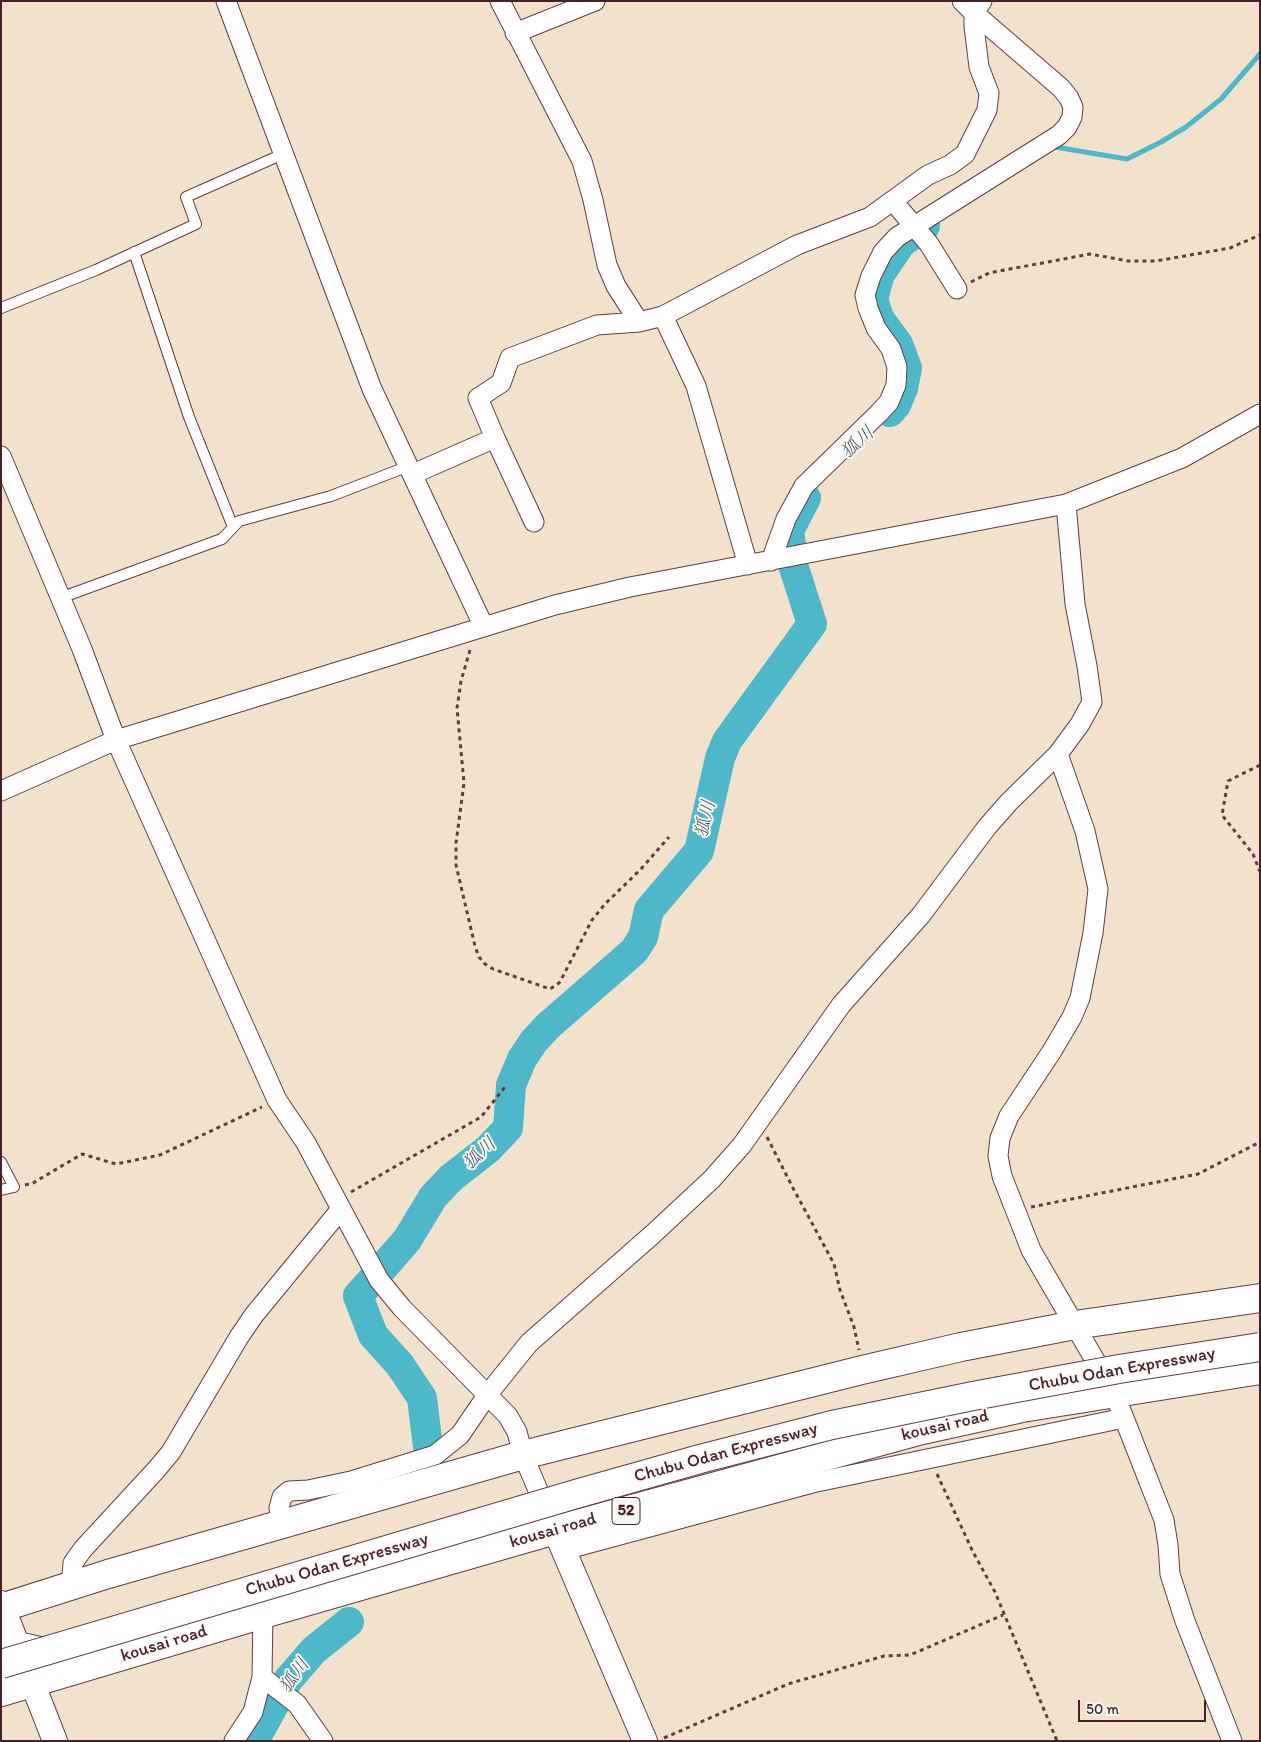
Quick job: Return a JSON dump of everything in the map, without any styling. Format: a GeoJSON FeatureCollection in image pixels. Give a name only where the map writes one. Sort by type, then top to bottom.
{"type":"FeatureCollection","features":[{"type":"Feature","properties":{"kind":"highway"},"geometry":{"type":"LineString","coordinates":[[2,1606],[523,1455],[862,1370],[961,1347],[1075,1325],[1260,1298]]}},
{"type":"Feature","properties":{"kind":"highway","name":"Chubu Odan Expressway"},"geometry":{"type":"LineString","coordinates":[[7,1650],[700,1459],[832,1425],[973,1396],[1260,1347]]}},
{"type":"Feature","properties":{"kind":"highway","name":"kousai road"},"geometry":{"type":"LineString","coordinates":[[1,1692],[263,1614],[560,1540],[922,1430],[1022,1408],[1260,1370]]}},
{"type":"Feature","properties":{"kind":"highway"},"geometry":{"type":"LineString","coordinates":[[7,1650],[76,1658],[134,1653]]}},
{"type":"Feature","properties":{"kind":"street"},"geometry":{"type":"LineString","coordinates":[[226,1],[372,388],[411,470],[480,628]]}},
{"type":"Feature","properties":{"kind":"street"},"geometry":{"type":"LineString","coordinates":[[500,1],[582,161],[593,200],[607,265],[616,286],[639,322]]}},
{"type":"Feature","properties":{"kind":"street"},"geometry":{"type":"LineString","coordinates":[[515,33],[595,1]]}},
{"type":"Feature","properties":{"kind":"street"},"geometry":{"type":"LineString","coordinates":[[534,522],[478,398],[501,383],[510,358],[597,325],[639,322],[663,316],[797,245],[870,216],[928,175],[950,165],[965,154],[987,110],[989,93],[979,67],[973,7]]}},
{"type":"Feature","properties":{"kind":"street"},"geometry":{"type":"LineString","coordinates":[[772,561],[786,520],[804,486],[879,414],[889,402],[896,385],[897,367],[891,349],[876,328],[865,295],[871,276],[883,252],[896,237],[1059,135],[1067,127],[1072,117],[1073,107],[1061,88],[973,7]]}},
{"type":"Feature","properties":{"kind":"street"},"geometry":{"type":"LineString","coordinates":[[893,201],[929,244],[957,289]]}},
{"type":"Feature","properties":{"kind":"street"},"geometry":{"type":"LineString","coordinates":[[663,316],[696,386],[748,566]]}},
{"type":"Feature","properties":{"kind":"street"},"geometry":{"type":"LineString","coordinates":[[1,791],[116,740],[555,605],[630,587],[1066,504],[1182,458],[1260,414]]}},
{"type":"Feature","properties":{"kind":"street"},"geometry":{"type":"LineString","coordinates":[[411,470],[495,438]]}},
{"type":"Feature","properties":{"kind":"street"},"geometry":{"type":"LineString","coordinates":[[1,456],[82,649],[116,740],[277,1100],[306,1143],[380,1280],[408,1314],[508,1416],[517,1432],[523,1455],[645,1741]]}},
{"type":"Feature","properties":{"kind":"street"},"geometry":{"type":"LineString","coordinates":[[282,1524],[279,1508],[282,1497],[289,1491],[308,1490],[351,1481],[435,1455],[445,1449],[460,1435],[488,1394],[529,1343],[653,1234],[712,1179],[760,1120],[841,1005],[921,915],[987,827],[1009,802],[1058,754],[1080,724],[1092,702],[1075,604],[1066,504]]}},
{"type":"Feature","properties":{"kind":"street"},"geometry":{"type":"LineString","coordinates":[[1058,754],[1085,832],[1098,889],[1093,933],[1080,998],[1072,1017],[1052,1051],[1008,1116],[1000,1138],[998,1156],[1002,1176],[1030,1250],[1114,1393],[1164,1520],[1170,1574],[1185,1621],[1232,1741]]}},
{"type":"Feature","properties":{"kind":"street"},"geometry":{"type":"LineString","coordinates":[[71,1586],[73,1563],[83,1549],[171,1452],[239,1337],[339,1204]]}},
{"type":"Feature","properties":{"kind":"street"},"geometry":{"type":"LineString","coordinates":[[560,1540],[812,1483],[1124,1418]]}},
{"type":"Feature","properties":{"kind":"street"},"geometry":{"type":"LineString","coordinates":[[2,1606],[7,1650],[33,1683],[54,1741]]}},
{"type":"Feature","properties":{"kind":"street"},"geometry":{"type":"LineString","coordinates":[[234,1741],[253,1712],[263,1677],[263,1614]]}},
{"type":"Feature","properties":{"kind":"street"},"geometry":{"type":"LineString","coordinates":[[263,1677],[297,1704],[323,1741]]}},
{"type":"Feature","properties":{"kind":"lane"},"geometry":{"type":"LineString","coordinates":[[1,308],[96,270],[196,224],[186,198],[283,154]]}},
{"type":"Feature","properties":{"kind":"lane"},"geometry":{"type":"LineString","coordinates":[[134,252],[189,417],[233,528]]}},
{"type":"Feature","properties":{"kind":"lane"},"geometry":{"type":"LineString","coordinates":[[60,598],[222,539],[239,521],[331,496],[411,470]]}},
{"type":"Feature","properties":{"kind":"lane"},"geometry":{"type":"LineString","coordinates":[[1,1162],[14,1187],[1,1190]]}},
{"type":"Feature","properties":{"kind":"path"},"geometry":{"type":"LineString","coordinates":[[957,289],[989,274],[1090,254],[1128,261],[1156,261],[1230,248],[1260,235]]}},
{"type":"Feature","properties":{"kind":"path"},"geometry":{"type":"LineString","coordinates":[[480,628],[461,681],[458,708],[464,783],[456,843],[456,866],[475,946],[479,957],[485,964],[493,969],[550,989],[563,976],[592,920],[669,837]]}},
{"type":"Feature","properties":{"kind":"path"},"geometry":{"type":"LineString","coordinates":[[1260,765],[1228,781],[1222,815],[1253,854],[1260,872]]}},
{"type":"Feature","properties":{"kind":"path"},"geometry":{"type":"LineString","coordinates":[[339,1204],[481,1117],[504,1087]]}},
{"type":"Feature","properties":{"kind":"path"},"geometry":{"type":"LineString","coordinates":[[14,1187],[33,1183],[82,1154],[116,1164],[160,1156],[277,1100]]}},
{"type":"Feature","properties":{"kind":"path"},"geometry":{"type":"LineString","coordinates":[[760,1120],[793,1188],[834,1264],[840,1290],[854,1328],[862,1370]]}},
{"type":"Feature","properties":{"kind":"path"},"geometry":{"type":"LineString","coordinates":[[1016,1210],[1198,1174],[1260,1142]]}},
{"type":"Feature","properties":{"kind":"path"},"geometry":{"type":"LineString","coordinates":[[929,1458],[973,1552],[995,1592],[1057,1741]]}},
{"type":"Feature","properties":{"kind":"path"},"geometry":{"type":"LineString","coordinates":[[656,1741],[788,1684],[884,1656],[910,1655],[1004,1615]]}},
{"type":"Feature","properties":{"kind":"waterway"},"geometry":{"type":"LineString","coordinates":[[1055,147],[1127,159],[1186,127],[1221,99],[1260,54]]}},
{"type":"Feature","properties":{"kind":"waterway","name":"狐川"},"geometry":{"type":"LineString","coordinates":[[890,412],[896,405],[903,388],[907,368],[898,344],[879,318],[873,299],[880,274],[901,243],[925,226]]}},
{"type":"Feature","properties":{"kind":"waterway","name":"狐川"},"geometry":{"type":"LineString","coordinates":[[428,1447],[422,1398],[400,1365],[373,1335],[358,1296],[407,1240],[433,1197],[451,1178],[488,1149],[508,1128],[511,1085],[522,1059],[534,1041],[548,1026],[634,951],[643,937],[649,910],[699,851],[720,758],[727,741],[812,624],[794,568],[789,531],[806,498]]}},
{"type":"Feature","properties":{"kind":"waterway","name":"狐川"},"geometry":{"type":"LineString","coordinates":[[254,1741],[288,1680],[314,1650],[349,1622]]}}]}
